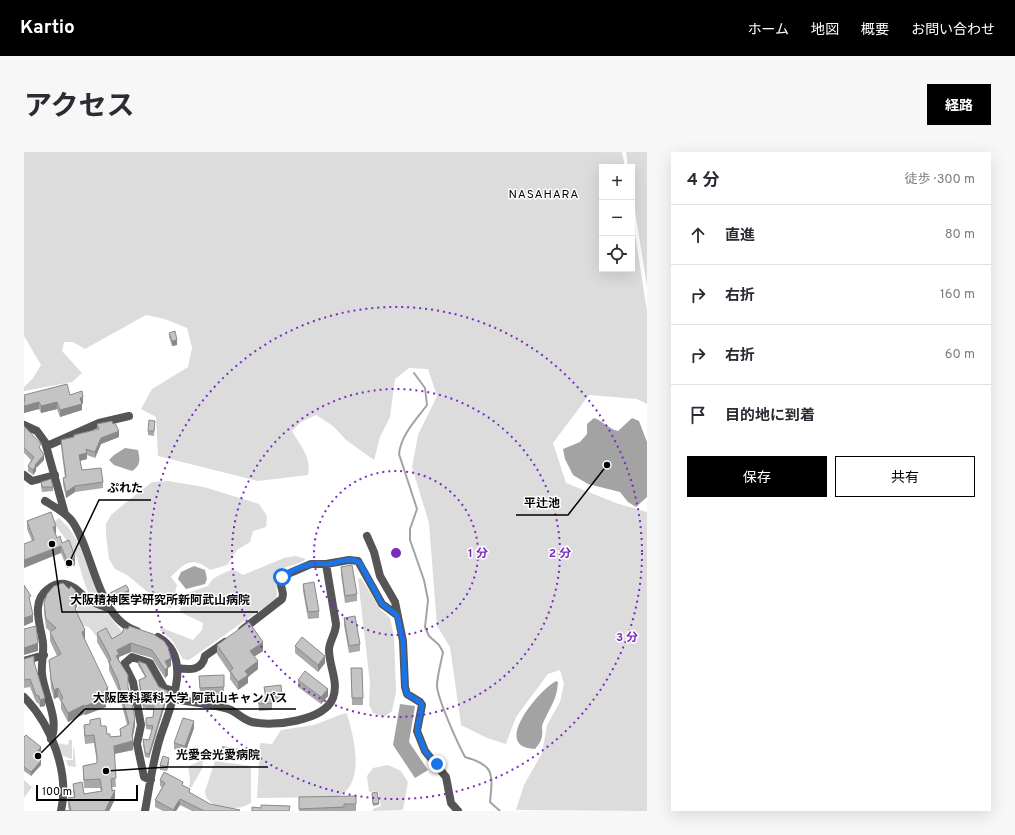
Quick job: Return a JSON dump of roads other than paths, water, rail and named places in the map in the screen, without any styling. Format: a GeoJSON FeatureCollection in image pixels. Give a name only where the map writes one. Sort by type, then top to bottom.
{"type":"FeatureCollection","features":[{"type":"Feature","properties":{"kind":"street"},"geometry":{"type":"LineString","coordinates":[[47,446],[99,422],[129,416]]}},
{"type":"Feature","properties":{"kind":"street"},"geometry":{"type":"LineString","coordinates":[[24,426],[37,431],[47,446],[65,514],[84,542],[96,577],[110,609],[122,624],[161,639],[168,645],[173,653],[177,668],[174,695],[159,739],[145,811]]}},
{"type":"Feature","properties":{"kind":"street"},"geometry":{"type":"LineString","coordinates":[[24,475],[32,481],[55,475]]}},
{"type":"Feature","properties":{"kind":"street"},"geometry":{"type":"LineString","coordinates":[[45,501],[65,514]]}},
{"type":"Feature","properties":{"kind":"street"},"geometry":{"type":"LineString","coordinates":[[367,536],[374,552],[380,576],[395,602],[403,641],[405,687],[407,694],[420,702],[422,705],[417,731],[425,751],[446,777],[451,803],[458,811]]}},
{"type":"Feature","properties":{"kind":"street"},"geometry":{"type":"LineString","coordinates":[[177,668],[192,670],[200,666],[204,661],[205,656],[282,599],[283,594],[280,581],[283,576],[311,564],[326,564],[349,560],[358,561],[382,604],[397,615]]}},
{"type":"Feature","properties":{"kind":"street"},"geometry":{"type":"LineString","coordinates":[[151,780],[144,777],[137,744],[141,725],[133,682],[124,664],[126,660],[132,657],[150,663],[164,688],[174,695],[226,708],[251,722],[262,724],[295,721],[319,713],[327,707],[332,700],[334,691],[329,651],[336,633],[336,624],[326,564]]}},
{"type":"Feature","properties":{"kind":"street"},"geometry":{"type":"LineString","coordinates":[[51,740],[55,727],[43,684],[42,664],[44,655],[37,608],[39,600],[46,590],[58,584],[72,586],[90,600],[110,609]]}},
{"type":"Feature","properties":{"kind":"street"},"geometry":{"type":"LineString","coordinates":[[28,630],[40,626]]}},
{"type":"Feature","properties":{"kind":"street"},"geometry":{"type":"LineString","coordinates":[[24,660],[44,655]]}},
{"type":"Feature","properties":{"kind":"street"},"geometry":{"type":"LineString","coordinates":[[24,697],[36,709],[51,740],[63,780],[60,811]]}},
{"type":"Feature","properties":{"kind":"waterway"},"geometry":{"type":"LineString","coordinates":[[414,373],[425,388],[427,405],[406,434],[400,447],[399,454],[417,509],[410,529],[410,540],[424,580],[428,600],[425,627],[429,636],[439,645],[443,652],[437,686],[438,693],[449,722],[465,757],[482,763],[490,772],[490,802],[500,811]]}},
{"type":"Feature","properties":{"kind":"place","name":"平辻池"},"geometry":{"type":"Point","coordinates":[607,465]}},
{"type":"Feature","properties":{"kind":"place","name":"大阪精神医学研究所新阿武山病院"},"geometry":{"type":"Point","coordinates":[52,544]}},
{"type":"Feature","properties":{"kind":"place","name":"ぷれた"},"geometry":{"type":"Point","coordinates":[69,563]}},
{"type":"Feature","properties":{"kind":"place","name":"大阪医科薬科大学 阿武山キャンパス"},"geometry":{"type":"Point","coordinates":[38,756]}},
{"type":"Feature","properties":{"kind":"place","name":"光愛会光愛病院"},"geometry":{"type":"Point","coordinates":[106,771]}},
{"type":"Feature","properties":{"kind":"district","name":"NASAHARA"},"geometry":{"type":"Point","coordinates":[544,194]}}]}
